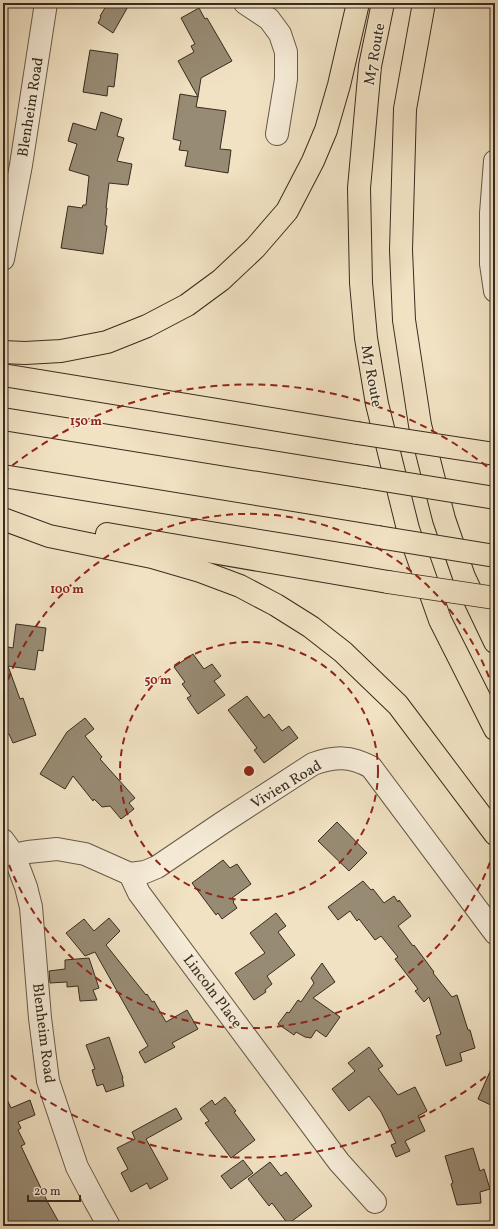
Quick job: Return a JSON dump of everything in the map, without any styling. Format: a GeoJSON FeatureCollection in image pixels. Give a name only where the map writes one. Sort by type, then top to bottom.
{"type":"FeatureCollection","features":[{"type":"Feature","properties":{"kind":"highway"},"geometry":{"type":"LineString","coordinates":[[3,352],[25,353],[61,351],[107,342],[147,326],[187,305],[221,280],[255,248],[287,211],[313,161],[326,130],[339,85],[358,3]]}},
{"type":"Feature","properties":{"kind":"highway","name":"M7 Route"},"geometry":{"type":"LineString","coordinates":[[383,3],[370,66],[359,188],[361,283],[366,338],[377,404],[408,529],[440,620],[495,729]]}},
{"type":"Feature","properties":{"kind":"highway"},"geometry":{"type":"LineString","coordinates":[[424,3],[405,109],[401,250],[404,320],[420,425],[444,519],[464,577],[495,642]]}},
{"type":"Feature","properties":{"kind":"highway"},"geometry":{"type":"LineString","coordinates":[[3,375],[495,454]]}},
{"type":"Feature","properties":{"kind":"highway"},"geometry":{"type":"LineString","coordinates":[[3,419],[495,498]]}},
{"type":"Feature","properties":{"kind":"highway"},"geometry":{"type":"LineString","coordinates":[[3,476],[495,556]]}},
{"type":"Feature","properties":{"kind":"highway"},"geometry":{"type":"LineString","coordinates":[[3,518],[178,545],[388,582],[495,598]]}},
{"type":"Feature","properties":{"kind":"highway"},"geometry":{"type":"LineString","coordinates":[[3,518],[49,536],[152,557],[200,571],[240,586],[276,605],[311,627],[343,652],[398,705],[495,834]]}},
{"type":"Feature","properties":{"kind":"street","name":"Blenheim Road"},"geometry":{"type":"LineString","coordinates":[[3,259],[21,165],[46,3]]}},
{"type":"Feature","properties":{"kind":"street"},"geometry":{"type":"LineString","coordinates":[[245,3],[269,19],[280,34],[286,52],[286,79],[277,134]]}},
{"type":"Feature","properties":{"kind":"street"},"geometry":{"type":"LineString","coordinates":[[495,161],[491,220],[492,264],[495,291]]}},
{"type":"Feature","properties":{"kind":"street","name":"Vivien Road"},"geometry":{"type":"LineString","coordinates":[[130,874],[145,872],[157,867],[313,764],[327,759],[344,758],[358,761],[371,767],[495,933]]}},
{"type":"Feature","properties":{"kind":"street","name":"Blenheim Road"},"geometry":{"type":"LineString","coordinates":[[8,847],[26,887],[31,907],[40,1018],[48,1081],[77,1167],[110,1226]]}},
{"type":"Feature","properties":{"kind":"street"},"geometry":{"type":"LineString","coordinates":[[8,847],[28,852],[57,849],[85,854],[130,874]]}},
{"type":"Feature","properties":{"kind":"street","name":"Lincoln Place"},"geometry":{"type":"LineString","coordinates":[[130,874],[139,893],[340,1162],[375,1202]]}},
{"type":"Feature","properties":{"kind":"building"},"geometry":{"type":"Polygon","coordinates":[[[108,3],[130,3],[113,33],[98,23],[101,17],[100,16],[108,3]]]}},
{"type":"Feature","properties":{"kind":"building"},"geometry":{"type":"Polygon","coordinates":[[[199,8],[205,19],[207,18],[232,61],[201,78],[198,97],[178,61],[194,52],[191,46],[195,44],[181,18],[199,8]]]}},
{"type":"Feature","properties":{"kind":"building"},"geometry":{"type":"Polygon","coordinates":[[[90,50],[118,54],[114,87],[108,86],[107,96],[83,92],[90,50]]]}},
{"type":"Feature","properties":{"kind":"building"},"geometry":{"type":"Polygon","coordinates":[[[180,94],[198,97],[196,107],[226,111],[220,149],[231,150],[228,173],[185,166],[188,151],[179,150],[181,141],[173,139],[180,94]]]}},
{"type":"Feature","properties":{"kind":"building"},"geometry":{"type":"Polygon","coordinates":[[[101,112],[122,119],[117,136],[124,138],[117,161],[132,164],[128,185],[109,183],[105,225],[107,226],[103,254],[61,248],[68,206],[82,208],[83,205],[86,205],[89,176],[69,170],[77,144],[68,141],[73,123],[96,130],[101,112]]]}},
{"type":"Feature","properties":{"kind":"building"},"geometry":{"type":"Polygon","coordinates":[[[16,624],[46,628],[43,651],[38,650],[35,670],[8,666],[20,699],[23,698],[36,735],[13,743],[9,734],[3,736],[3,646],[13,648],[16,624]]]}},
{"type":"Feature","properties":{"kind":"building"},"geometry":{"type":"Polygon","coordinates":[[[193,654],[204,669],[212,664],[221,676],[214,681],[225,695],[198,714],[187,698],[191,696],[182,684],[185,682],[174,667],[193,654]]]}},
{"type":"Feature","properties":{"kind":"building"},"geometry":{"type":"Polygon","coordinates":[[[247,696],[264,718],[269,714],[282,731],[289,726],[298,738],[264,763],[254,750],[257,748],[228,710],[247,696]]]}},
{"type":"Feature","properties":{"kind":"building"},"geometry":{"type":"Polygon","coordinates":[[[85,718],[94,729],[85,736],[102,757],[100,759],[135,798],[129,803],[134,809],[121,819],[110,806],[102,807],[94,799],[93,801],[73,776],[65,789],[40,774],[67,732],[85,718]]]}},
{"type":"Feature","properties":{"kind":"building"},"geometry":{"type":"Polygon","coordinates":[[[337,822],[367,853],[349,871],[318,841],[337,822]]]}},
{"type":"Feature","properties":{"kind":"building"},"geometry":{"type":"Polygon","coordinates":[[[223,860],[230,868],[237,864],[251,884],[232,898],[237,908],[222,919],[218,913],[216,915],[192,883],[223,860]]]}},
{"type":"Feature","properties":{"kind":"building"},"geometry":{"type":"Polygon","coordinates":[[[363,881],[371,890],[373,889],[384,903],[394,896],[398,902],[399,900],[411,916],[398,926],[413,946],[414,945],[452,997],[457,995],[475,1048],[460,1053],[462,1061],[446,1066],[436,1036],[441,1034],[429,997],[424,1002],[415,991],[418,989],[395,959],[398,957],[381,936],[375,940],[359,919],[357,921],[350,911],[338,920],[328,907],[363,881]]]}},
{"type":"Feature","properties":{"kind":"building"},"geometry":{"type":"Polygon","coordinates":[[[276,913],[286,926],[278,932],[295,955],[267,976],[272,984],[265,990],[266,992],[254,1000],[235,973],[265,953],[250,933],[276,913]]]}},
{"type":"Feature","properties":{"kind":"building"},"geometry":{"type":"Polygon","coordinates":[[[109,918],[120,931],[106,945],[152,1002],[154,1001],[166,1022],[187,1010],[198,1029],[172,1043],[175,1047],[145,1063],[139,1052],[148,1046],[95,952],[85,956],[66,933],[84,919],[94,931],[109,918]]]}},
{"type":"Feature","properties":{"kind":"building"},"geometry":{"type":"Polygon","coordinates":[[[89,958],[99,988],[93,990],[97,1000],[80,1001],[78,986],[67,987],[67,982],[50,983],[49,971],[65,969],[65,960],[89,958]]]}},
{"type":"Feature","properties":{"kind":"building"},"geometry":{"type":"Polygon","coordinates":[[[322,963],[335,982],[313,998],[340,1017],[326,1037],[316,1030],[311,1038],[305,1037],[296,1032],[294,1035],[278,1024],[287,1012],[289,1013],[298,1000],[301,1002],[314,983],[311,978],[322,963]]]}},
{"type":"Feature","properties":{"kind":"building"},"geometry":{"type":"Polygon","coordinates":[[[109,1037],[123,1078],[124,1086],[106,1092],[103,1084],[97,1086],[92,1070],[95,1069],[86,1045],[109,1037]]]}},
{"type":"Feature","properties":{"kind":"building"},"geometry":{"type":"Polygon","coordinates":[[[369,1047],[383,1066],[378,1069],[398,1095],[415,1087],[427,1111],[418,1116],[425,1131],[405,1141],[410,1151],[396,1157],[391,1145],[396,1143],[381,1112],[369,1096],[349,1111],[332,1089],[355,1071],[348,1063],[369,1047]]]}},
{"type":"Feature","properties":{"kind":"building"},"geometry":{"type":"Polygon","coordinates":[[[495,1060],[495,1107],[478,1099],[495,1060]]]}},
{"type":"Feature","properties":{"kind":"building"},"geometry":{"type":"Polygon","coordinates":[[[3,1091],[11,1108],[30,1100],[35,1115],[18,1122],[21,1128],[18,1130],[25,1144],[21,1146],[47,1201],[61,1226],[3,1226],[3,1091]]]}},
{"type":"Feature","properties":{"kind":"building"},"geometry":{"type":"Polygon","coordinates":[[[225,1097],[236,1111],[234,1112],[255,1140],[231,1158],[205,1123],[209,1121],[200,1109],[212,1100],[215,1105],[225,1097]]]}},
{"type":"Feature","properties":{"kind":"building"},"geometry":{"type":"Polygon","coordinates":[[[176,1108],[182,1119],[146,1139],[168,1179],[150,1189],[147,1183],[131,1192],[121,1173],[128,1169],[117,1148],[135,1139],[132,1132],[176,1108]]]}},
{"type":"Feature","properties":{"kind":"building"},"geometry":{"type":"Polygon","coordinates":[[[473,1148],[480,1171],[484,1169],[490,1189],[480,1192],[481,1203],[457,1205],[451,1184],[453,1183],[445,1156],[473,1148]]]}},
{"type":"Feature","properties":{"kind":"building"},"geometry":{"type":"Polygon","coordinates":[[[243,1160],[253,1173],[231,1189],[221,1176],[243,1160]]]}},
{"type":"Feature","properties":{"kind":"building"},"geometry":{"type":"Polygon","coordinates":[[[270,1162],[281,1176],[286,1172],[312,1206],[288,1224],[272,1203],[269,1206],[248,1179],[270,1162]]]}}]}
